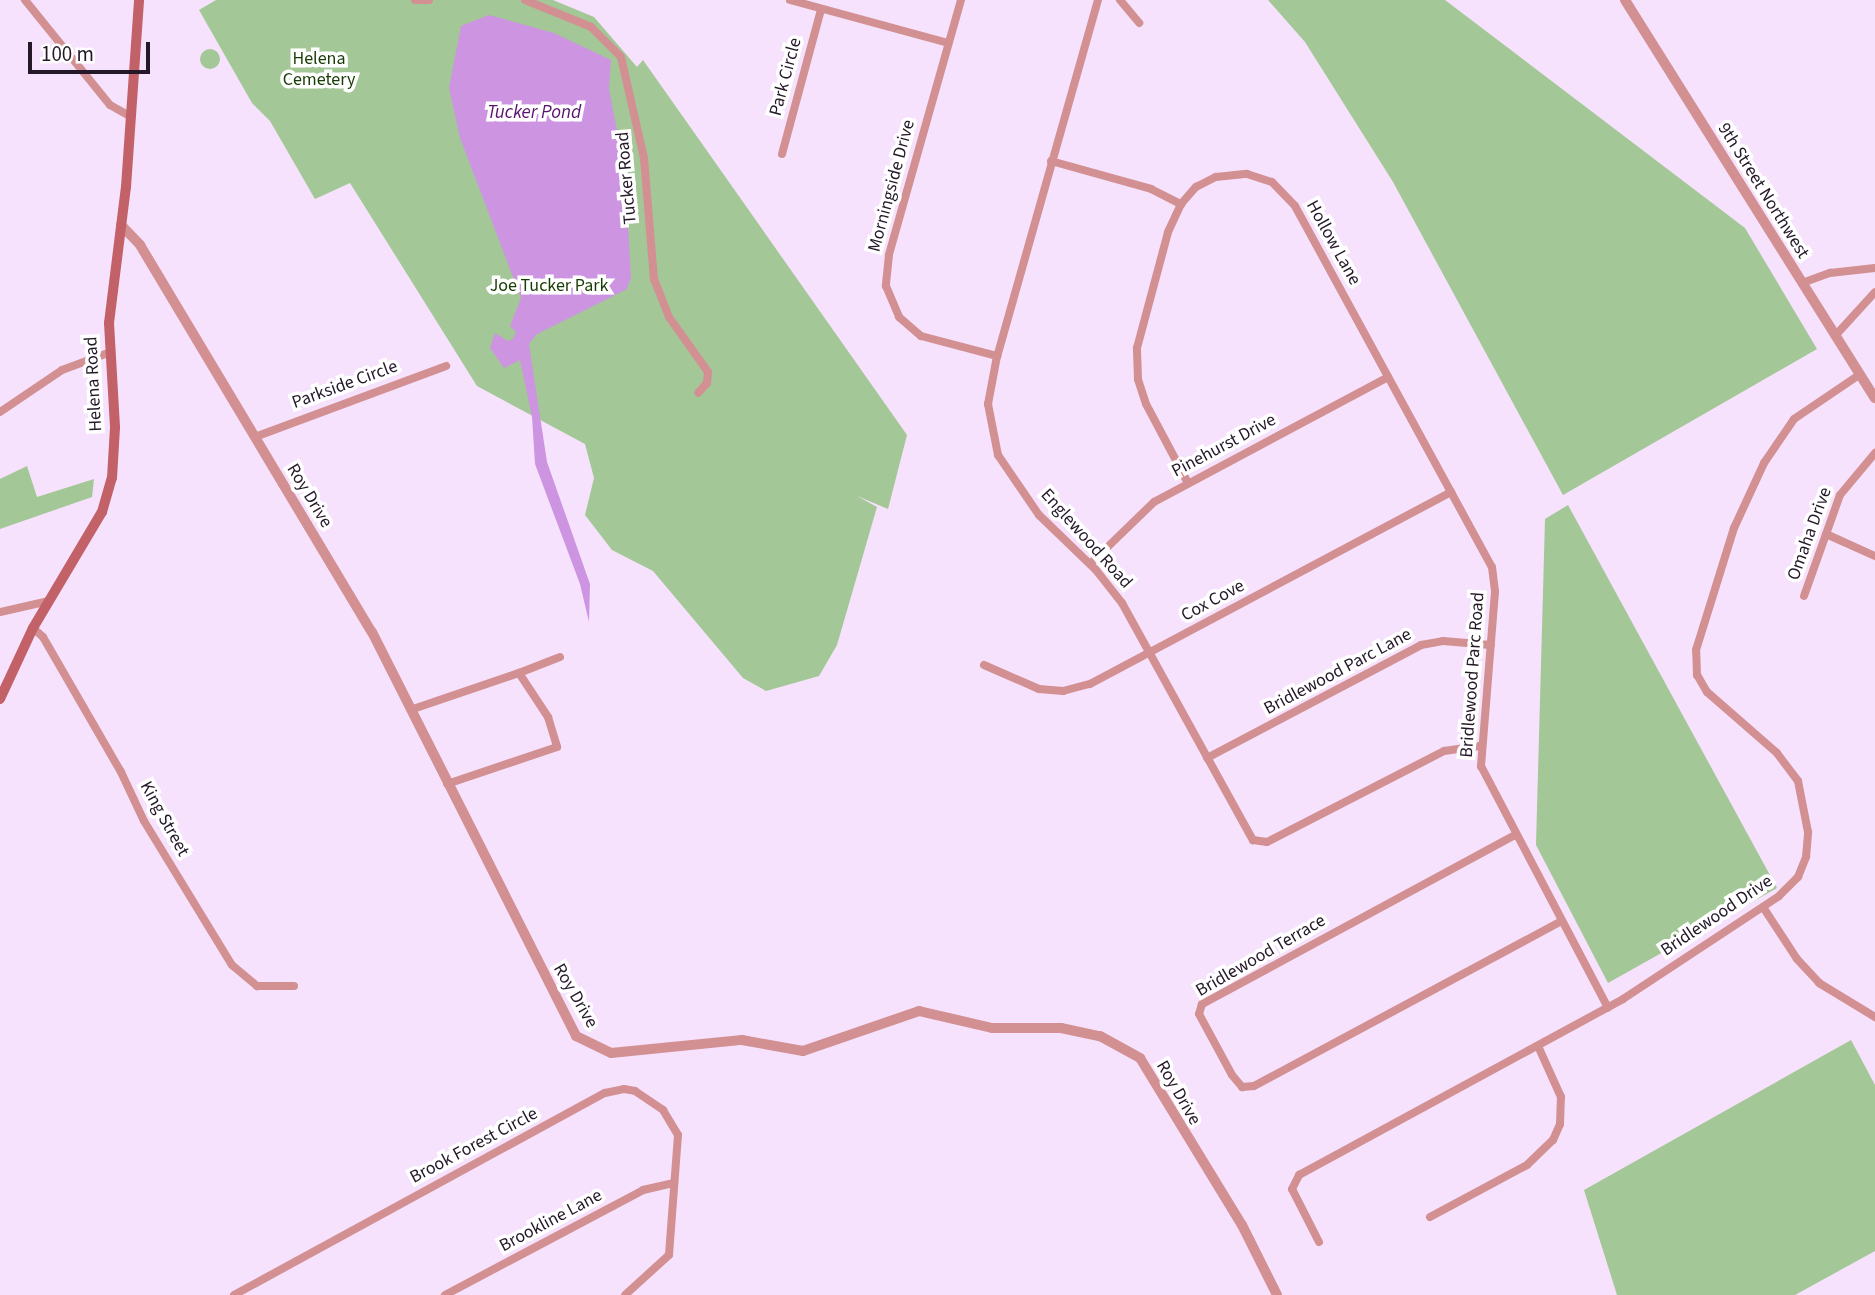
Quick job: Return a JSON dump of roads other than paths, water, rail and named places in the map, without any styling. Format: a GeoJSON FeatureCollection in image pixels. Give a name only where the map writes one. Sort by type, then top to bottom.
{"type":"FeatureCollection","features":[{"type":"Feature","properties":{"kind":"main road","name":"Helena Road"},"geometry":{"type":"LineString","coordinates":[[0,699],[33,628],[102,512],[113,478],[115,427],[108,353],[139,0]]}},
{"type":"Feature","properties":{"kind":"street"},"geometry":{"type":"LineString","coordinates":[[24,0],[110,105],[130,116]]}},
{"type":"Feature","properties":{"kind":"street"},"geometry":{"type":"LineString","coordinates":[[415,0],[429,0]]}},
{"type":"Feature","properties":{"kind":"street","name":"Tucker Road"},"geometry":{"type":"LineString","coordinates":[[525,0],[591,27],[621,57],[644,158],[654,279],[669,317],[708,372],[707,383],[698,393]]}},
{"type":"Feature","properties":{"kind":"street"},"geometry":{"type":"LineString","coordinates":[[790,0],[948,43]]}},
{"type":"Feature","properties":{"kind":"street","name":"Morningside Drive"},"geometry":{"type":"LineString","coordinates":[[961,0],[889,255],[886,286],[894,309],[914,331],[997,356]]}},
{"type":"Feature","properties":{"kind":"street","name":"Englewood Road"},"geometry":{"type":"LineString","coordinates":[[1098,0],[997,356],[988,404],[998,455],[1049,527],[1090,564],[1122,603],[1248,835],[1262,843],[1435,754],[1480,746]]}},
{"type":"Feature","properties":{"kind":"street"},"geometry":{"type":"LineString","coordinates":[[1120,0],[1139,23]]}},
{"type":"Feature","properties":{"kind":"street","name":"9th Street Northwest"},"geometry":{"type":"LineString","coordinates":[[1625,0],[1875,398]]}},
{"type":"Feature","properties":{"kind":"street","name":"Park Circle"},"geometry":{"type":"LineString","coordinates":[[782,154],[821,9]]}},
{"type":"Feature","properties":{"kind":"street"},"geometry":{"type":"LineString","coordinates":[[1051,160],[1151,189],[1181,204],[1157,270],[1137,358],[1146,404],[1188,483]]}},
{"type":"Feature","properties":{"kind":"street","name":"Hollow Lane"},"geometry":{"type":"LineString","coordinates":[[1181,204],[1196,187],[1232,173],[1258,176],[1280,188],[1295,206],[1451,492]]}},
{"type":"Feature","properties":{"kind":"street","name":"Roy Drive"},"geometry":{"type":"LineString","coordinates":[[121,225],[140,245],[256,437],[413,709],[447,784],[565,1017],[583,1042],[611,1053],[742,1040],[803,1051],[919,1011],[992,1028],[1061,1028],[1100,1036],[1130,1049],[1140,1058],[1242,1225],[1277,1295]]}},
{"type":"Feature","properties":{"kind":"street"},"geometry":{"type":"LineString","coordinates":[[1802,283],[1830,273],[1875,268]]}},
{"type":"Feature","properties":{"kind":"street"},"geometry":{"type":"LineString","coordinates":[[1835,336],[1875,292]]}},
{"type":"Feature","properties":{"kind":"street"},"geometry":{"type":"LineString","coordinates":[[0,412],[62,370],[108,353]]}},
{"type":"Feature","properties":{"kind":"street","name":"Parkside Circle"},"geometry":{"type":"LineString","coordinates":[[256,437],[446,366]]}},
{"type":"Feature","properties":{"kind":"street","name":"Bridlewood Drive"},"geometry":{"type":"LineString","coordinates":[[1319,1242],[1292,1189],[1299,1175],[1608,1008],[1779,896],[1803,868],[1808,832],[1803,795],[1794,774],[1777,753],[1702,686],[1695,668],[1697,641],[1734,528],[1764,463],[1794,419],[1859,375]]}},
{"type":"Feature","properties":{"kind":"street","name":"Pinehurst Drive"},"geometry":{"type":"LineString","coordinates":[[1090,564],[1141,512],[1188,483],[1388,377]]}},
{"type":"Feature","properties":{"kind":"street","name":"Omaha Drive"},"geometry":{"type":"LineString","coordinates":[[1804,596],[1845,486],[1875,453]]}},
{"type":"Feature","properties":{"kind":"street","name":"Bridlewood Parc Road"},"geometry":{"type":"LineString","coordinates":[[1451,492],[1494,573],[1491,645],[1480,746],[1483,772],[1608,1008]]}},
{"type":"Feature","properties":{"kind":"street","name":"Cox Cove"},"geometry":{"type":"LineString","coordinates":[[984,665],[1027,686],[1063,691],[1090,684],[1451,492]]}},
{"type":"Feature","properties":{"kind":"street"},"geometry":{"type":"LineString","coordinates":[[1826,534],[1875,556]]}},
{"type":"Feature","properties":{"kind":"street"},"geometry":{"type":"LineString","coordinates":[[0,612],[49,601]]}},
{"type":"Feature","properties":{"kind":"street","name":"King Street"},"geometry":{"type":"LineString","coordinates":[[33,628],[43,637],[150,831],[232,965],[257,986],[277,989],[294,986]]}},
{"type":"Feature","properties":{"kind":"street","name":"Bridlewood Parc Lane"},"geometry":{"type":"LineString","coordinates":[[1207,758],[1421,645],[1443,641],[1491,645]]}},
{"type":"Feature","properties":{"kind":"street"},"geometry":{"type":"LineString","coordinates":[[413,709],[560,657]]}},
{"type":"Feature","properties":{"kind":"street"},"geometry":{"type":"LineString","coordinates":[[447,784],[557,747],[541,705],[519,673]]}},
{"type":"Feature","properties":{"kind":"street","name":"Bridlewood Terrace"},"geometry":{"type":"LineString","coordinates":[[1515,835],[1202,1004],[1199,1014],[1232,1075],[1242,1087],[1254,1086],[1562,921]]}},
{"type":"Feature","properties":{"kind":"street"},"geometry":{"type":"LineString","coordinates":[[1763,907],[1819,983],[1875,1017]]}},
{"type":"Feature","properties":{"kind":"street"},"geometry":{"type":"LineString","coordinates":[[1430,1217],[1536,1159],[1559,1129],[1560,1095],[1538,1046]]}},
{"type":"Feature","properties":{"kind":"street","name":"Brook Forest Circle"},"geometry":{"type":"LineString","coordinates":[[234,1295],[613,1090],[635,1091],[674,1122],[678,1135],[674,1183]]}},
{"type":"Feature","properties":{"kind":"street"},"geometry":{"type":"LineString","coordinates":[[625,1295],[669,1255],[674,1183]]}},
{"type":"Feature","properties":{"kind":"street","name":"Brookline Lane"},"geometry":{"type":"LineString","coordinates":[[445,1295],[643,1190],[674,1183]]}},
{"type":"Feature","properties":{"kind":"water","name":"Tucker Pond"},"geometry":{"type":"Polygon","coordinates":[[[489,15],[554,33],[611,60],[609,89],[625,172],[631,277],[627,289],[537,334],[529,344],[547,462],[590,584],[589,622],[580,584],[535,464],[532,417],[520,360],[504,368],[490,348],[495,333],[508,341],[513,339],[516,332],[510,326],[521,298],[460,138],[449,88],[461,26],[489,15]]]}},
{"type":"Feature","properties":{"kind":"park label","name":"Helena Cemetery"},"geometry":{"type":"Point","coordinates":[319,70]}},
{"type":"Feature","properties":{"kind":"park label","name":"Joe Tucker Park"},"geometry":{"type":"Point","coordinates":[549,286]}}]}
